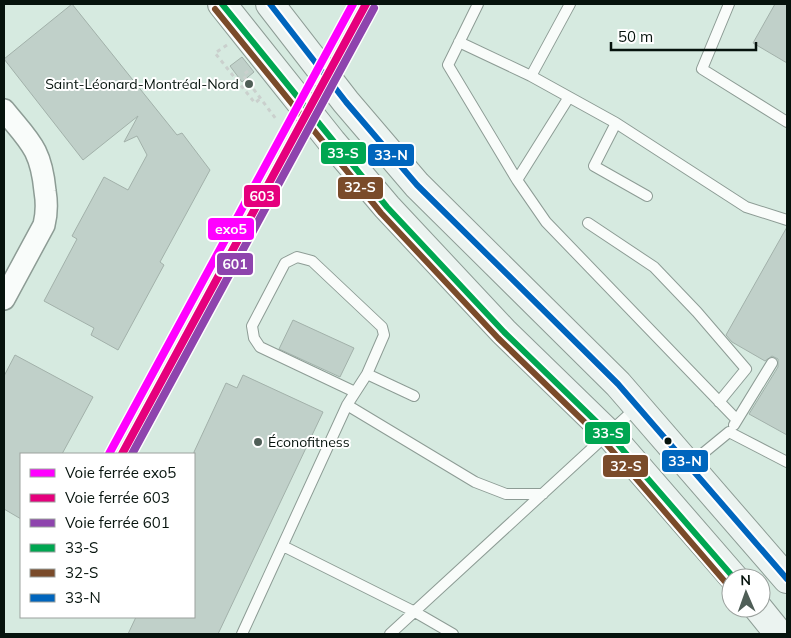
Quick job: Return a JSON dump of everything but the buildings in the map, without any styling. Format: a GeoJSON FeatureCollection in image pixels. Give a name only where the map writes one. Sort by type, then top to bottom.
{"type":"FeatureCollection","features":[{"type":"Feature","properties":{"kind":"main road"},"geometry":{"type":"LineString","coordinates":[[222,4],[387,208],[504,332],[609,434],[725,568]]}},
{"type":"Feature","properties":{"kind":"main road"},"geometry":{"type":"LineString","coordinates":[[270,4],[346,102],[417,184],[588,351],[784,568]]}},
{"type":"Feature","properties":{"kind":"street"},"geometry":{"type":"LineString","coordinates":[[4,110],[35,148],[40,158],[47,214],[44,225],[4,299]]}},
{"type":"Feature","properties":{"kind":"lane"},"geometry":{"type":"LineString","coordinates":[[478,4],[448,65],[516,180],[546,222],[737,420]]}},
{"type":"Feature","properties":{"kind":"lane"},"geometry":{"type":"LineString","coordinates":[[531,76],[570,4]]}},
{"type":"Feature","properties":{"kind":"lane"},"geometry":{"type":"LineString","coordinates":[[729,4],[702,69],[787,122]]}},
{"type":"Feature","properties":{"kind":"lane"},"geometry":{"type":"LineString","coordinates":[[459,42],[531,76],[616,124],[746,208],[787,220]]}},
{"type":"Feature","properties":{"kind":"lane"},"geometry":{"type":"LineString","coordinates":[[516,180],[569,97]]}},
{"type":"Feature","properties":{"kind":"lane"},"geometry":{"type":"LineString","coordinates":[[616,124],[594,166],[647,196]]}},
{"type":"Feature","properties":{"kind":"lane"},"geometry":{"type":"LineString","coordinates":[[588,223],[654,267],[697,312],[746,369],[719,402]]}},
{"type":"Feature","properties":{"kind":"lane"},"geometry":{"type":"LineString","coordinates":[[242,634],[347,405],[367,374],[384,335],[382,328],[312,261],[297,257],[285,263],[252,326],[254,338],[260,348],[355,392]]}},
{"type":"Feature","properties":{"kind":"lane"},"geometry":{"type":"LineString","coordinates":[[689,464],[729,432],[772,363]]}},
{"type":"Feature","properties":{"kind":"lane"},"geometry":{"type":"LineString","coordinates":[[367,374],[414,396]]}},
{"type":"Feature","properties":{"kind":"lane"},"geometry":{"type":"LineString","coordinates":[[347,405],[475,482],[506,494],[543,494]]}},
{"type":"Feature","properties":{"kind":"lane"},"geometry":{"type":"LineString","coordinates":[[390,634],[609,434],[638,405]]}},
{"type":"Feature","properties":{"kind":"lane"},"geometry":{"type":"LineString","coordinates":[[729,432],[787,462]]}},
{"type":"Feature","properties":{"kind":"lane"},"geometry":{"type":"LineString","coordinates":[[282,546],[415,612],[453,634]]}},
{"type":"Feature","properties":{"kind":"path"},"geometry":{"type":"LineString","coordinates":[[222,49],[215,54],[255,103],[260,98]]}},
{"type":"Feature","properties":{"kind":"path"},"geometry":{"type":"LineString","coordinates":[[243,75],[276,119]]}},
{"type":"Feature","properties":{"kind":"rail line","name":"exo5"},"geometry":{"type":"LineString","coordinates":[[110,453],[353,4]]}},
{"type":"Feature","properties":{"kind":"rail line","name":"603"},"geometry":{"type":"LineString","coordinates":[[123,453],[366,4]]}},
{"type":"Feature","properties":{"kind":"rail line","name":"601"},"geometry":{"type":"LineString","coordinates":[[133,453],[374,8]]}},
{"type":"Feature","properties":{"kind":"transit line","name":"33-S"},"geometry":{"type":"LineString","coordinates":[[222,4],[387,207],[504,332],[609,434],[725,568]]}},
{"type":"Feature","properties":{"kind":"transit line","name":"33-N"},"geometry":{"type":"LineString","coordinates":[[270,4],[346,102],[417,185],[618,384],[787,579]]}},
{"type":"Feature","properties":{"kind":"transit line","name":"32-S"},"geometry":{"type":"LineString","coordinates":[[215,9],[381,213],[498,338],[603,440],[721,577]]}},
{"type":"Feature","properties":{"kind":"place","name":"Saint-Léonard-Montréal-Nord"},"geometry":{"type":"Point","coordinates":[249,84]}},
{"type":"Feature","properties":{"kind":"place","name":"Éconofitness"},"geometry":{"type":"Point","coordinates":[258,442]}}]}
